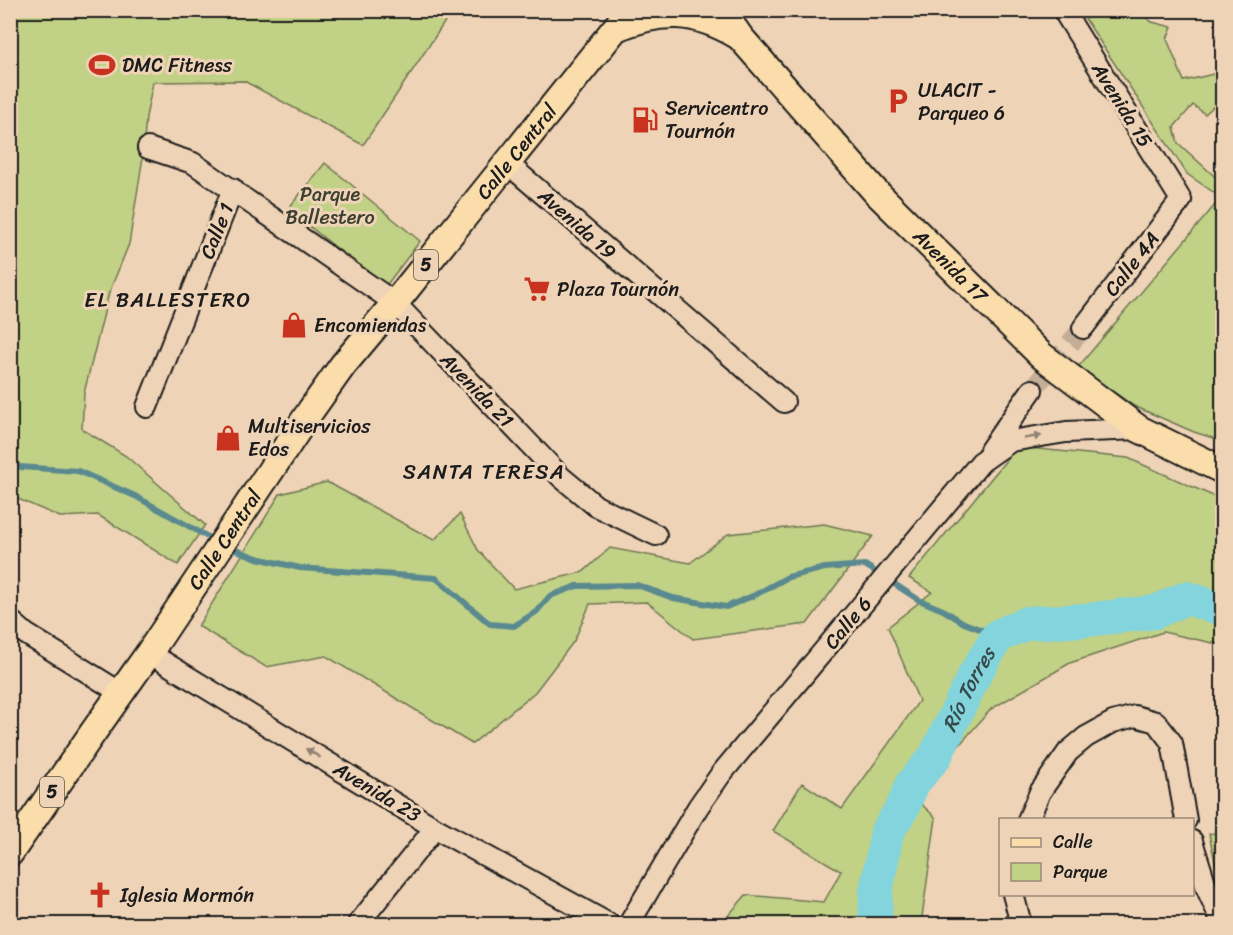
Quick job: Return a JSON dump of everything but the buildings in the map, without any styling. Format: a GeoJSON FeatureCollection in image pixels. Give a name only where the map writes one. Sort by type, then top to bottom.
{"type":"FeatureCollection","features":[{"type":"Feature","properties":{"kind":"main road","name":"Avenida 17"},"geometry":{"type":"LineString","coordinates":[[721,10],[740,37],[875,191],[1042,356],[1139,429],[1222,470]]}},
{"type":"Feature","properties":{"kind":"main road"},"geometry":{"type":"LineString","coordinates":[[622,20],[657,15],[692,16],[717,24],[740,37]]}},
{"type":"Feature","properties":{"kind":"main road","name":"Calle Central"},"geometry":{"type":"LineString","coordinates":[[10,853],[93,731],[150,654],[343,365],[622,20]]}},
{"type":"Feature","properties":{"kind":"main road"},"geometry":{"type":"LineString","coordinates":[[10,832],[93,731]]}},
{"type":"Feature","properties":{"kind":"street","name":"Avenida 15"},"geometry":{"type":"LineString","coordinates":[[1063,10],[1181,200]]}},
{"type":"Feature","properties":{"kind":"street","name":"Avenida 21"},"geometry":{"type":"LineString","coordinates":[[147,148],[193,163],[395,303],[561,477],[596,506],[656,535]]}},
{"type":"Feature","properties":{"kind":"street","name":"Avenida 19"},"geometry":{"type":"LineString","coordinates":[[507,163],[784,402]]}},
{"type":"Feature","properties":{"kind":"street","name":"Calle 1"},"geometry":{"type":"LineString","coordinates":[[147,407],[233,189]]}},
{"type":"Feature","properties":{"kind":"street","name":"Calle 4A"},"geometry":{"type":"LineString","coordinates":[[1083,328],[1181,200]]}},
{"type":"Feature","properties":{"kind":"street"},"geometry":{"type":"LineString","coordinates":[[981,462],[1032,390]]}},
{"type":"Feature","properties":{"kind":"street","name":"Calle 6"},"geometry":{"type":"LineString","coordinates":[[629,924],[698,807],[721,774],[981,462],[1011,441],[1066,432],[1139,429]]}},
{"type":"Feature","properties":{"kind":"street"},"geometry":{"type":"LineString","coordinates":[[10,620],[26,634],[121,693]]}},
{"type":"Feature","properties":{"kind":"street","name":"Avenida 23"},"geometry":{"type":"LineString","coordinates":[[150,654],[435,828],[609,924]]}},
{"type":"Feature","properties":{"kind":"street"},"geometry":{"type":"LineString","coordinates":[[1028,818],[1040,792],[1068,752],[1086,737],[1113,722],[1136,716],[1156,722],[1172,743],[1186,818]]}},
{"type":"Feature","properties":{"kind":"street"},"geometry":{"type":"LineString","coordinates":[[358,924],[435,828]]}},
{"type":"Feature","properties":{"kind":"street"},"geometry":{"type":"LineString","coordinates":[[1194,847],[1207,889],[1222,922]]}},
{"type":"Feature","properties":{"kind":"street"},"geometry":{"type":"LineString","coordinates":[[1014,896],[1021,924]]}},
{"type":"Feature","properties":{"kind":"green space"},"geometry":{"type":"Polygon","coordinates":[[[10,11],[452,11],[363,145],[244,81],[153,82],[129,244],[109,293],[84,393],[82,429],[126,456],[205,525],[178,565],[98,515],[60,517],[11,496],[10,11]]]}},
{"type":"Feature","properties":{"kind":"green space"},"geometry":{"type":"Polygon","coordinates":[[[1080,11],[1128,11],[1132,16],[1137,11],[1152,22],[1172,27],[1167,39],[1184,81],[1222,72],[1222,99],[1205,114],[1193,105],[1174,127],[1178,143],[1222,183],[1222,198],[1187,174],[1080,11]]]}},
{"type":"Feature","properties":{"kind":"green space","name":"Parque Ballestero"},"geometry":{"type":"Polygon","coordinates":[[[325,163],[420,241],[385,287],[288,209],[325,163]]]}},
{"type":"Feature","properties":{"kind":"green space"},"geometry":{"type":"Polygon","coordinates":[[[1215,205],[1222,211],[1222,441],[1194,432],[1134,406],[1078,367],[1215,205]]]}},
{"type":"Feature","properties":{"kind":"green space"},"geometry":{"type":"Polygon","coordinates":[[[1028,448],[1128,458],[1222,500],[1222,645],[1163,632],[1070,663],[991,709],[955,750],[942,757],[915,798],[936,818],[921,924],[721,924],[746,895],[824,902],[841,871],[773,831],[802,783],[842,809],[919,701],[888,627],[932,592],[909,578],[1013,452],[1028,448]]]}},
{"type":"Feature","properties":{"kind":"green space"},"geometry":{"type":"Polygon","coordinates":[[[327,482],[434,540],[460,514],[478,550],[514,589],[583,572],[610,548],[690,563],[728,534],[824,524],[873,536],[807,624],[693,639],[647,602],[590,604],[574,641],[535,692],[472,744],[326,656],[266,667],[198,626],[280,494],[327,482]]]}},
{"type":"Feature","properties":{"kind":"green space"},"geometry":{"type":"Polygon","coordinates":[[[1222,831],[1222,882],[1209,834],[1222,831]]]}},
{"type":"Feature","properties":{"kind":"waterway"},"geometry":{"type":"LineString","coordinates":[[10,463],[20,467],[78,471],[135,496],[217,542]]}},
{"type":"Feature","properties":{"kind":"waterway"},"geometry":{"type":"LineString","coordinates":[[226,546],[257,558],[300,568],[436,578],[490,624],[514,626],[536,612],[550,596],[577,586],[637,585],[673,598],[726,607],[755,595],[788,577],[825,568],[865,565],[919,600],[943,610],[964,623],[998,636]]}},
{"type":"Feature","properties":{"kind":"waterway","name":"Río Torres"},"geometry":{"type":"LineString","coordinates":[[875,924],[876,893],[887,832],[903,807],[912,784],[935,757],[975,674],[998,636],[1027,623],[1086,620],[1155,612],[1186,598],[1222,609]]}},
{"type":"Feature","properties":{"kind":"tunnel"},"geometry":{"type":"LineString","coordinates":[[1032,390],[1083,328]]}},
{"type":"Feature","properties":{"kind":"place","name":"DMC Fitness"},"geometry":{"type":"Point","coordinates":[102,65]}},
{"type":"Feature","properties":{"kind":"place","name":"ULACIT - Parqueo 6"},"geometry":{"type":"Point","coordinates":[898,101]}},
{"type":"Feature","properties":{"kind":"place","name":"Servicentro Tournón"},"geometry":{"type":"Point","coordinates":[645,120]}},
{"type":"Feature","properties":{"kind":"place","name":"Plaza Tournón"},"geometry":{"type":"Point","coordinates":[537,289]}},
{"type":"Feature","properties":{"kind":"place","name":"Encomiendas"},"geometry":{"type":"Point","coordinates":[294,325]}},
{"type":"Feature","properties":{"kind":"place","name":"Multiservicios Edos"},"geometry":{"type":"Point","coordinates":[228,438]}},
{"type":"Feature","properties":{"kind":"place","name":"Iglesia Mormón"},"geometry":{"type":"Point","coordinates":[100,895]}},
{"type":"Feature","properties":{"kind":"district","name":"EL BALLESTERO"},"geometry":{"type":"Point","coordinates":[168,300]}},
{"type":"Feature","properties":{"kind":"district","name":"SANTA TERESA"},"geometry":{"type":"Point","coordinates":[484,472]}}]}
